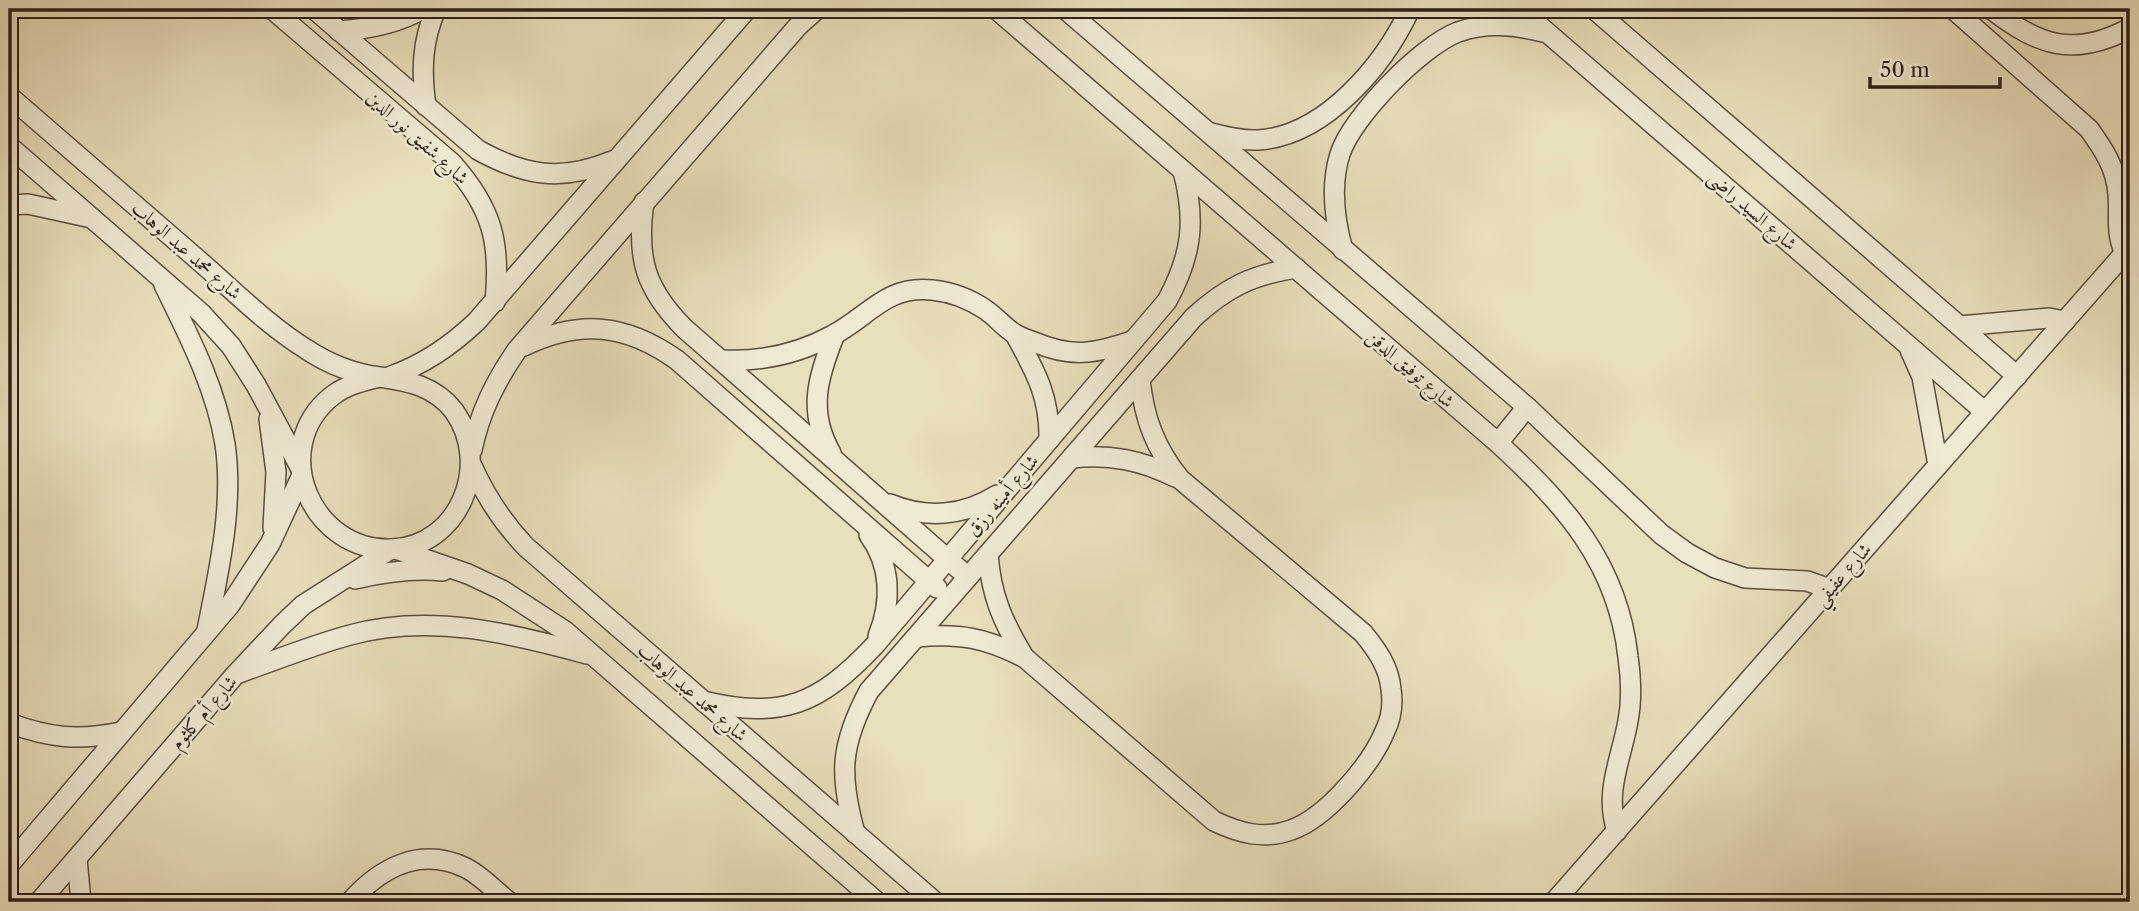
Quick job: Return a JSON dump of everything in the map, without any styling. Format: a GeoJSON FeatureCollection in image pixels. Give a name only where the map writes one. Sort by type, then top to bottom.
{"type":"FeatureCollection","features":[{"type":"Feature","properties":{"kind":"street","name":"شارع شفيق نور الدين"},"geometry":{"type":"LineString","coordinates":[[272,9],[452,163],[472,186],[486,212],[495,240],[498,270],[495,302]]}},
{"type":"Feature","properties":{"kind":"street","name":"شارع شفيق نور الدين"},"geometry":{"type":"LineString","coordinates":[[314,9],[478,150],[503,164],[532,173],[561,175],[580,172],[616,159]]}},
{"type":"Feature","properties":{"kind":"street"},"geometry":{"type":"LineString","coordinates":[[340,31],[367,29],[393,22],[422,9]]}},
{"type":"Feature","properties":{"kind":"street"},"geometry":{"type":"LineString","coordinates":[[426,106],[422,78],[423,50],[436,9]]}},
{"type":"Feature","properties":{"kind":"street"},"geometry":{"type":"LineString","coordinates":[[747,9],[495,302],[458,339],[414,368],[355,383],[343,389],[331,396],[314,416],[303,440],[301,472],[309,501],[323,521],[343,537],[366,546],[393,549],[419,542],[440,530],[456,512],[467,490],[477,426],[500,374],[517,350],[798,26],[817,9]]}},
{"type":"Feature","properties":{"kind":"street","name":"شارع توفيق الدقن"},"geometry":{"type":"LineString","coordinates":[[996,9],[1498,443],[1535,477],[1584,536],[1603,568],[1618,603],[1627,641],[1631,680],[1628,720],[1611,794],[1617,831]]}},
{"type":"Feature","properties":{"kind":"street"},"geometry":{"type":"LineString","coordinates":[[1065,9],[1527,407],[1661,534],[1687,554],[1715,568],[1745,578],[1807,581],[1830,589]]}},
{"type":"Feature","properties":{"kind":"street"},"geometry":{"type":"LineString","coordinates":[[1208,132],[1232,139],[1258,140],[1283,136],[1307,127],[1350,93],[1369,73],[1401,28],[1410,9]]}},
{"type":"Feature","properties":{"kind":"street","name":"شارع السيد راضى"},"geometry":{"type":"LineString","coordinates":[[1520,9],[1985,412]]}},
{"type":"Feature","properties":{"kind":"street"},"geometry":{"type":"LineString","coordinates":[[1594,9],[2017,376]]}},
{"type":"Feature","properties":{"kind":"street"},"geometry":{"type":"LineString","coordinates":[[1953,9],[2089,129],[2104,149],[2114,170],[2118,194],[2118,234],[2127,250]]}},
{"type":"Feature","properties":{"kind":"street"},"geometry":{"type":"LineString","coordinates":[[1991,9],[2038,40],[2063,45],[2089,44],[2113,37],[2130,28]]}},
{"type":"Feature","properties":{"kind":"street"},"geometry":{"type":"LineString","coordinates":[[1343,250],[1336,225],[1334,199],[1340,153],[1362,117],[1383,93],[1433,47],[1457,33],[1487,26],[1518,26],[1548,33]]}},
{"type":"Feature","properties":{"kind":"street","name":"شارع محمد عبد الوهاب"},"geometry":{"type":"LineString","coordinates":[[9,96],[307,350],[342,367],[385,377]]}},
{"type":"Feature","properties":{"kind":"street","name":"شارع محمد عبد الوهاب"},"geometry":{"type":"LineString","coordinates":[[9,146],[201,313],[231,346],[265,401],[301,472]]}},
{"type":"Feature","properties":{"kind":"street","name":"شارع أمينه رزق"},"geometry":{"type":"LineString","coordinates":[[703,701],[737,709],[771,709],[804,701],[834,685],[874,646],[1167,301],[1180,277],[1192,224],[1190,197],[1183,171]]}},
{"type":"Feature","properties":{"kind":"street"},"geometry":{"type":"LineString","coordinates":[[644,202],[640,230],[642,258],[651,285],[665,309],[968,578]]}},
{"type":"Feature","properties":{"kind":"street"},"geometry":{"type":"LineString","coordinates":[[9,205],[28,204],[92,218]]}},
{"type":"Feature","properties":{"kind":"street","name":"شارع عفيفي"},"geometry":{"type":"LineString","coordinates":[[1554,902],[2127,250]]}},
{"type":"Feature","properties":{"kind":"street","name":"شارع أمينه رزق"},"geometry":{"type":"LineString","coordinates":[[855,833],[847,804],[844,775],[849,736],[855,717],[869,691],[1194,317],[1215,297],[1240,282],[1296,268]]}},
{"type":"Feature","properties":{"kind":"street"},"geometry":{"type":"LineString","coordinates":[[158,275],[203,369],[217,407],[225,445],[228,485],[206,633]]}},
{"type":"Feature","properties":{"kind":"street"},"geometry":{"type":"LineString","coordinates":[[721,360],[748,361],[777,357],[805,348],[835,334],[872,306],[901,292],[930,289],[959,295],[986,310],[1015,334],[1056,351],[1082,354],[1133,341]]}},
{"type":"Feature","properties":{"kind":"street"},"geometry":{"type":"LineString","coordinates":[[1960,326],[2049,318],[2065,321]]}},
{"type":"Feature","properties":{"kind":"street"},"geometry":{"type":"LineString","coordinates":[[517,350],[543,337],[570,330],[599,328],[627,333],[653,344],[677,360],[950,599]]}},
{"type":"Feature","properties":{"kind":"street"},"geometry":{"type":"LineString","coordinates":[[835,334],[817,387],[817,414],[823,440],[836,462]]}},
{"type":"Feature","properties":{"kind":"street"},"geometry":{"type":"LineString","coordinates":[[1015,334],[1043,391],[1049,419],[1049,439]]}},
{"type":"Feature","properties":{"kind":"street"},"geometry":{"type":"LineString","coordinates":[[1908,345],[1922,377],[1938,465]]}},
{"type":"Feature","properties":{"kind":"street"},"geometry":{"type":"LineString","coordinates":[[385,377],[413,382],[424,387],[435,393],[453,410],[465,431],[471,460]]}},
{"type":"Feature","properties":{"kind":"street"},"geometry":{"type":"LineString","coordinates":[[917,637],[944,634],[972,637],[999,645],[1025,658],[1206,814],[1232,830],[1262,835],[1292,830],[1310,820],[1333,801],[1353,779],[1386,730],[1391,710],[1389,678],[1377,649],[1363,633],[1180,479],[1166,462],[1151,432],[1142,401],[1140,379]]}},
{"type":"Feature","properties":{"kind":"street"},"geometry":{"type":"LineString","coordinates":[[265,401],[273,436],[276,472],[270,544]]}},
{"type":"Feature","properties":{"kind":"street"},"geometry":{"type":"LineString","coordinates":[[1498,443],[1527,407]]}},
{"type":"Feature","properties":{"kind":"street"},"geometry":{"type":"LineString","coordinates":[[1072,458],[1094,455],[1127,459],[1180,479]]}},
{"type":"Feature","properties":{"kind":"street","name":"شارع محمد عبد الوهاب"},"geometry":{"type":"LineString","coordinates":[[471,460],[491,505],[503,523],[526,547],[935,902]]}},
{"type":"Feature","properties":{"kind":"street"},"geometry":{"type":"LineString","coordinates":[[9,865],[230,605],[270,544],[301,472]]}},
{"type":"Feature","properties":{"kind":"street"},"geometry":{"type":"LineString","coordinates":[[879,500],[905,510],[931,514],[959,512],[984,503],[1007,489]]}},
{"type":"Feature","properties":{"kind":"street"},"geometry":{"type":"LineString","coordinates":[[859,520],[874,541],[884,564],[888,592],[884,620],[874,646]]}},
{"type":"Feature","properties":{"kind":"street","name":"شارع محمد عبد الوهاب"},"geometry":{"type":"LineString","coordinates":[[393,549],[468,574],[534,609],[565,631],[877,902]]}},
{"type":"Feature","properties":{"kind":"street","name":"شارع أم كلثوم"},"geometry":{"type":"LineString","coordinates":[[39,902],[235,675],[303,605],[393,549]]}},
{"type":"Feature","properties":{"kind":"street"},"geometry":{"type":"LineString","coordinates":[[988,554],[990,581],[997,607],[1025,658]]}},
{"type":"Feature","properties":{"kind":"street"},"geometry":{"type":"LineString","coordinates":[[328,589],[355,579],[402,571],[440,570],[468,574]]}},
{"type":"Feature","properties":{"kind":"street"},"geometry":{"type":"LineString","coordinates":[[235,675],[352,634],[394,627],[436,625],[478,629],[521,636],[594,655]]}},
{"type":"Feature","properties":{"kind":"street"},"geometry":{"type":"LineString","coordinates":[[9,723],[36,733],[64,738],[93,738],[121,732]]}},
{"type":"Feature","properties":{"kind":"street"},"geometry":{"type":"LineString","coordinates":[[77,859],[81,902]]}},
{"type":"Feature","properties":{"kind":"street"},"geometry":{"type":"LineString","coordinates":[[350,902],[376,876],[397,865],[420,860],[443,861],[466,868],[509,902]]}}]}
